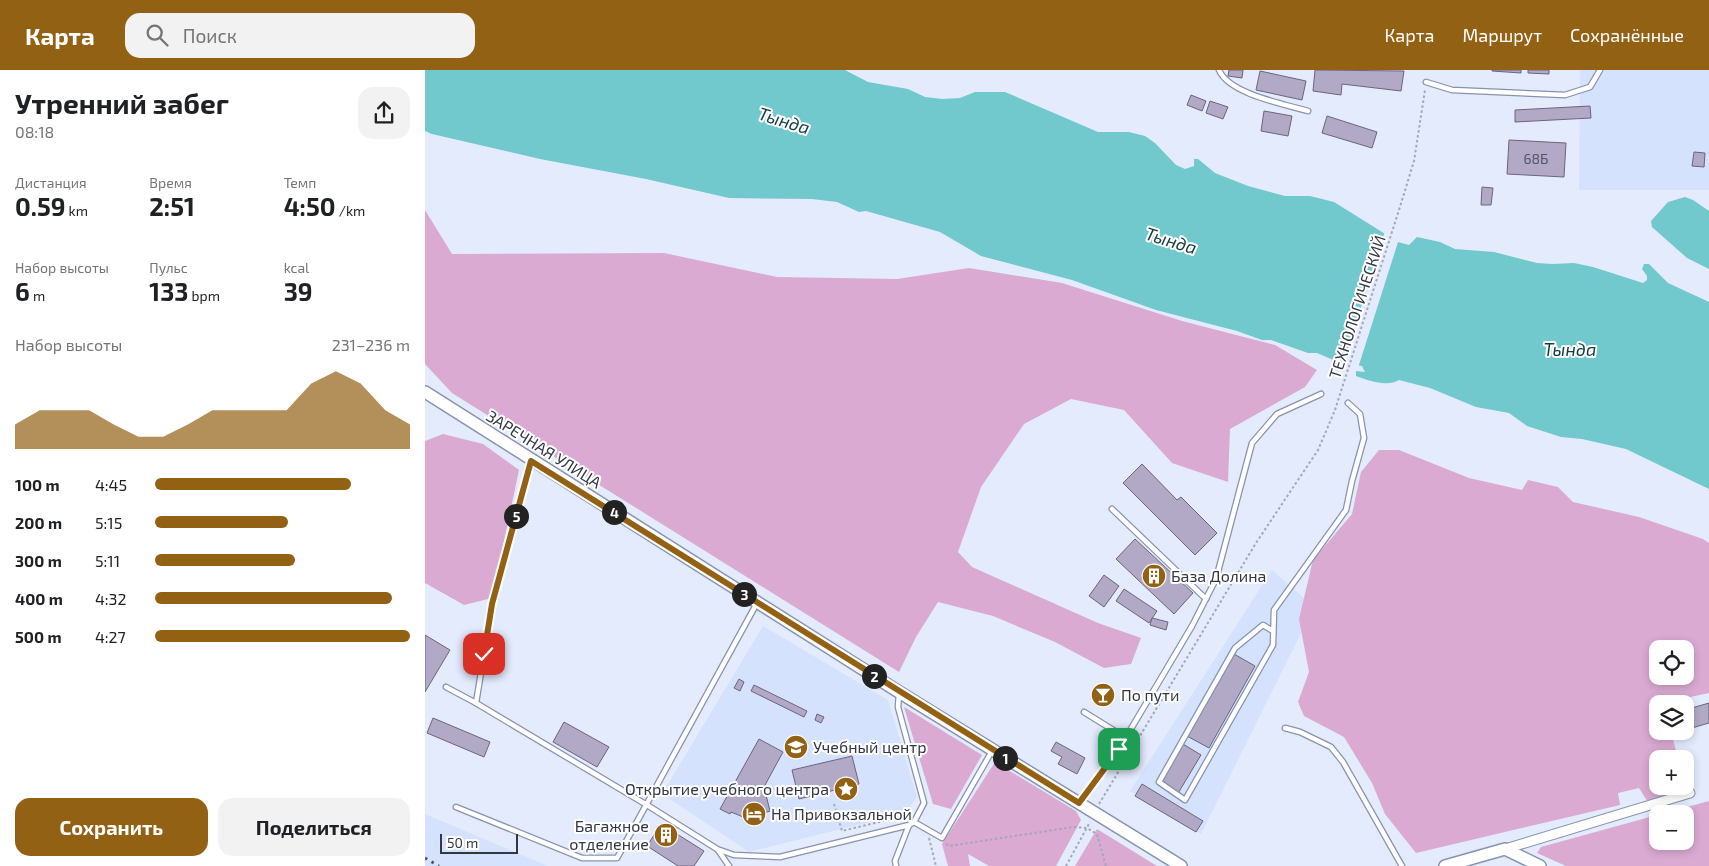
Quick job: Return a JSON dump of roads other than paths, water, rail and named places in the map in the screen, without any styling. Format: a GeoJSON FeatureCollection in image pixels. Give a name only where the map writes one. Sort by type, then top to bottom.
{"type":"FeatureCollection","features":[{"type":"Feature","properties":{"kind":"street","name":"ЗАРЕЧНАЯ УЛИЦА"},"geometry":{"type":"LineString","coordinates":[[425,392],[531,461],[899,692],[1181,866]]}},
{"type":"Feature","properties":{"kind":"street"},"geometry":{"type":"LineString","coordinates":[[1445,866],[1683,795]]}},
{"type":"Feature","properties":{"kind":"street"},"geometry":{"type":"LineString","coordinates":[[1505,849],[1540,866]]}},
{"type":"Feature","properties":{"kind":"lane"},"geometry":{"type":"LineString","coordinates":[[1219,70],[1221,76],[1246,93],[1308,111]]}},
{"type":"Feature","properties":{"kind":"lane"},"geometry":{"type":"LineString","coordinates":[[1426,82],[1452,90],[1565,95],[1590,87],[1600,70]]}},
{"type":"Feature","properties":{"kind":"lane"},"geometry":{"type":"LineString","coordinates":[[1079,803],[1126,738],[1192,626],[1216,579],[1252,443],[1277,414],[1321,394]]}},
{"type":"Feature","properties":{"kind":"lane"},"geometry":{"type":"LineString","coordinates":[[1273,631],[1263,625],[1235,648],[1159,782],[1185,800],[1273,645],[1273,631],[1273,610],[1346,510],[1364,438],[1360,414],[1348,403]]}},
{"type":"Feature","properties":{"kind":"lane"},"geometry":{"type":"LineString","coordinates":[[475,703],[492,604],[531,461]]}},
{"type":"Feature","properties":{"kind":"lane"},"geometry":{"type":"LineString","coordinates":[[1112,509],[1206,599]]}},
{"type":"Feature","properties":{"kind":"lane"},"geometry":{"type":"LineString","coordinates":[[456,807],[582,858],[617,858],[757,602]]}},
{"type":"Feature","properties":{"kind":"lane"},"geometry":{"type":"LineString","coordinates":[[446,687],[647,805],[717,849],[734,856],[780,857],[909,825],[914,822],[924,803],[898,707],[899,692]]}},
{"type":"Feature","properties":{"kind":"lane"},"geometry":{"type":"LineString","coordinates":[[1084,712],[1126,738]]}},
{"type":"Feature","properties":{"kind":"lane"},"geometry":{"type":"LineString","coordinates":[[1285,728],[1300,732],[1331,747],[1343,762],[1402,866]]}},
{"type":"Feature","properties":{"kind":"lane"},"geometry":{"type":"LineString","coordinates":[[914,822],[942,838],[993,750]]}},
{"type":"Feature","properties":{"kind":"lane"},"geometry":{"type":"LineString","coordinates":[[897,866],[895,861],[909,825]]}},
{"type":"Feature","properties":{"kind":"lane"},"geometry":{"type":"LineString","coordinates":[[717,849],[729,866]]}},
{"type":"Feature","properties":{"kind":"water","name":"Тында"},"geometry":{"type":"Polygon","coordinates":[[[425,70],[845,70],[868,82],[908,89],[925,97],[942,99],[960,98],[975,92],[1005,92],[1098,132],[1129,132],[1145,136],[1155,143],[1176,165],[1185,169],[1194,166],[1194,159],[1198,159],[1215,173],[1248,186],[1285,196],[1310,196],[1334,202],[1398,242],[1409,245],[1417,237],[1440,242],[1455,249],[1494,252],[1537,263],[1574,263],[1643,283],[1647,280],[1647,276],[1642,269],[1644,264],[1649,264],[1668,283],[1709,302],[1709,489],[1626,449],[1582,439],[1561,437],[1527,426],[1509,413],[1476,407],[1430,388],[1399,380],[1384,383],[1367,380],[1356,376],[1356,371],[1365,372],[1362,366],[1338,362],[1317,353],[1308,353],[1271,340],[1262,340],[1237,331],[1156,310],[1072,280],[981,256],[940,232],[866,211],[859,212],[837,202],[812,199],[729,198],[646,179],[540,159],[432,134],[425,131],[425,70]]]}},
{"type":"Feature","properties":{"kind":"water"},"geometry":{"type":"Polygon","coordinates":[[[1685,197],[1709,211],[1709,269],[1687,258],[1652,227],[1651,221],[1668,202],[1685,197]]]}},
{"type":"Feature","properties":{"kind":"railway"},"geometry":{"type":"LineString","coordinates":[[425,858],[439,866]]}},
{"type":"Feature","properties":{"kind":"place","name":"База Долина"},"geometry":{"type":"Point","coordinates":[1154,576]}},
{"type":"Feature","properties":{"kind":"place","name":"По пути"},"geometry":{"type":"Point","coordinates":[1103,695]}},
{"type":"Feature","properties":{"kind":"place","name":"Учебный центр"},"geometry":{"type":"Point","coordinates":[796,747]}},
{"type":"Feature","properties":{"kind":"place","name":"Открытие учебного центра"},"geometry":{"type":"Point","coordinates":[846,789]}},
{"type":"Feature","properties":{"kind":"place","name":"На Привокзальной"},"geometry":{"type":"Point","coordinates":[754,814]}},
{"type":"Feature","properties":{"kind":"place","name":"Багажное отделение"},"geometry":{"type":"Point","coordinates":[666,835]}}]}
